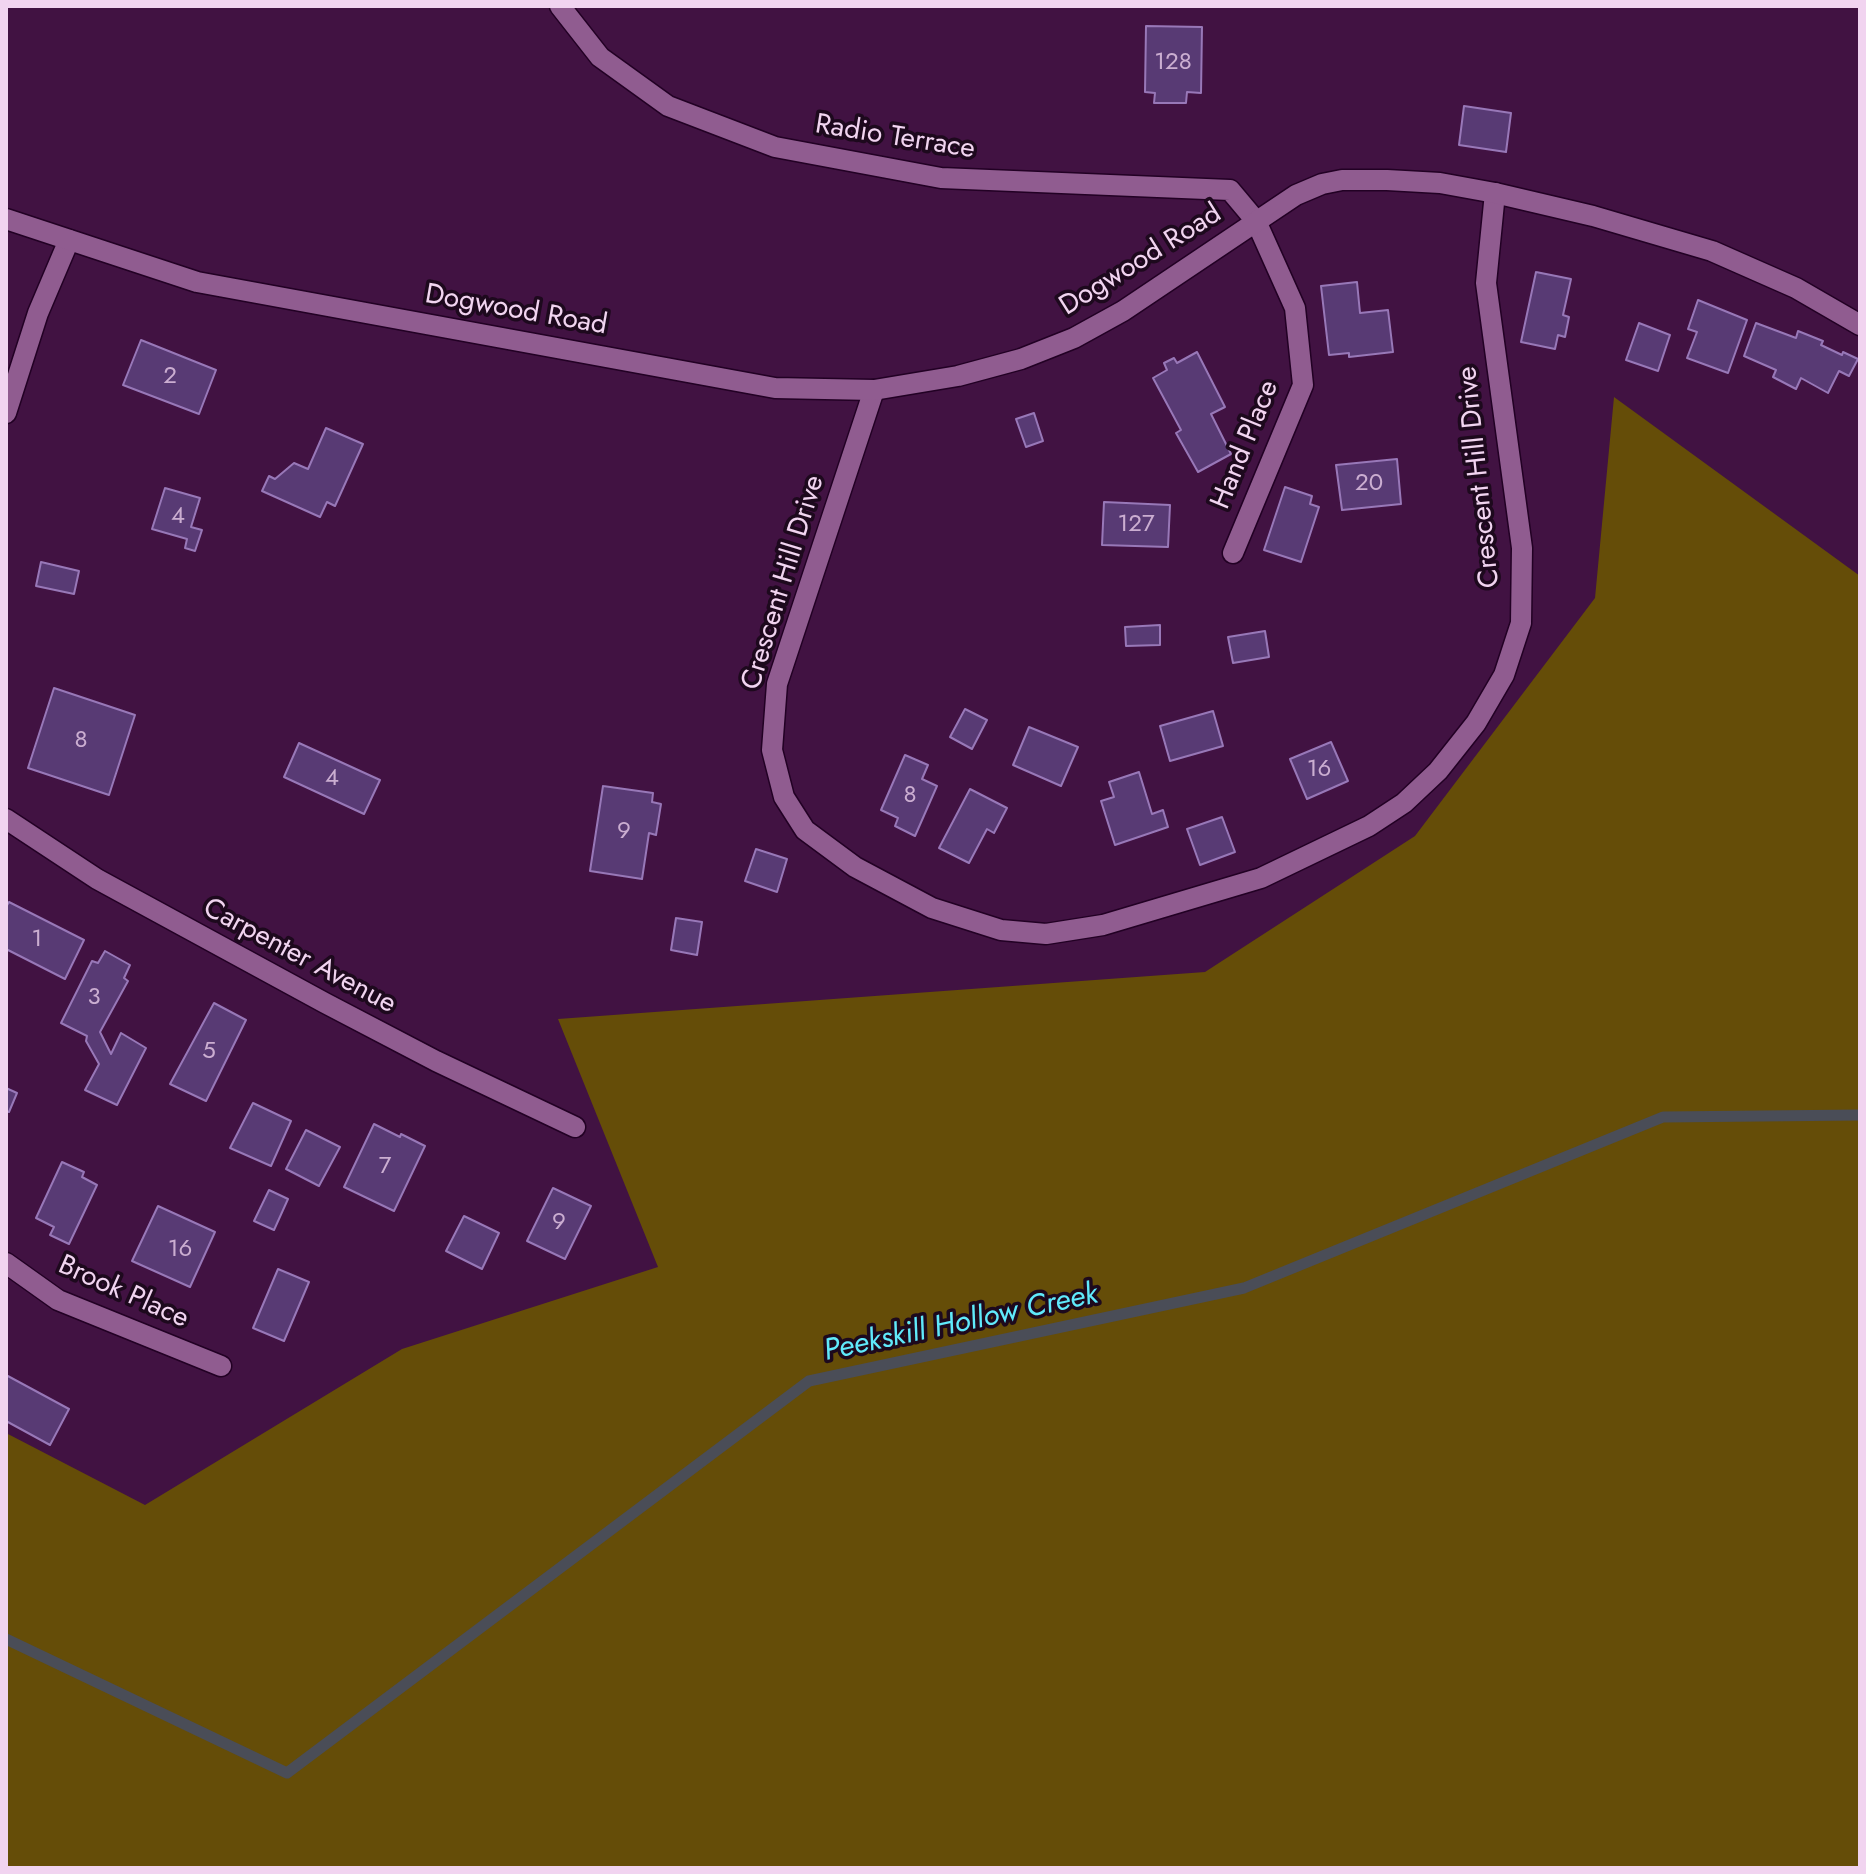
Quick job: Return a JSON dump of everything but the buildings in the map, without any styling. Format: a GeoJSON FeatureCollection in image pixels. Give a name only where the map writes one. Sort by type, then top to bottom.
{"type":"FeatureCollection","features":[{"type":"Feature","properties":{"kind":"street","name":"Radio Terrace"},"geometry":{"type":"LineString","coordinates":[[560,6],[600,57],[668,106],[775,147],[941,178],[1230,190],[1256,221]]}},
{"type":"Feature","properties":{"kind":"street","name":"Dogwood Road"},"geometry":{"type":"LineString","coordinates":[[6,219],[197,282],[775,388],[874,390],[958,376],[1021,359],[1074,338],[1123,311],[1296,195],[1342,180],[1440,183],[1593,216],[1712,251],[1796,288],[1860,325]]}},
{"type":"Feature","properties":{"kind":"street","name":"Crescent Hill Drive"},"geometry":{"type":"LineString","coordinates":[[874,390],[777,684],[772,750],[784,797],[805,830],[855,867],[932,908],[1001,930],[1046,934],[1103,925],[1261,878],[1369,826],[1404,803],[1438,771],[1476,723],[1504,675],[1521,623],[1522,548],[1486,283],[1495,193]]}},
{"type":"Feature","properties":{"kind":"street","name":"Hand Place"},"geometry":{"type":"LineString","coordinates":[[1233,553],[1303,385],[1295,308],[1256,221]]}},
{"type":"Feature","properties":{"kind":"street"},"geometry":{"type":"LineString","coordinates":[[6,413],[38,313],[69,240]]}},
{"type":"Feature","properties":{"kind":"street","name":"Carpenter Avenue"},"geometry":{"type":"LineString","coordinates":[[6,819],[97,879],[311,996],[436,1061],[575,1127]]}},
{"type":"Feature","properties":{"kind":"street","name":"Brook Place"},"geometry":{"type":"LineString","coordinates":[[6,1263],[58,1300],[221,1366]]}},
{"type":"Feature","properties":{"kind":"shaded area"},"geometry":{"type":"Polygon","coordinates":[[[1614,397],[1860,576],[1860,1868],[6,1868],[6,1433],[145,1505],[402,1349],[658,1267],[558,1019],[1205,972],[1415,836],[1595,598],[1614,397]]]}},
{"type":"Feature","properties":{"kind":"waterway","name":"Peekskill Hollow Creek"},"geometry":{"type":"LineString","coordinates":[[6,1639],[287,1773],[809,1381],[1244,1288],[1663,1117],[1860,1115]]}}]}
